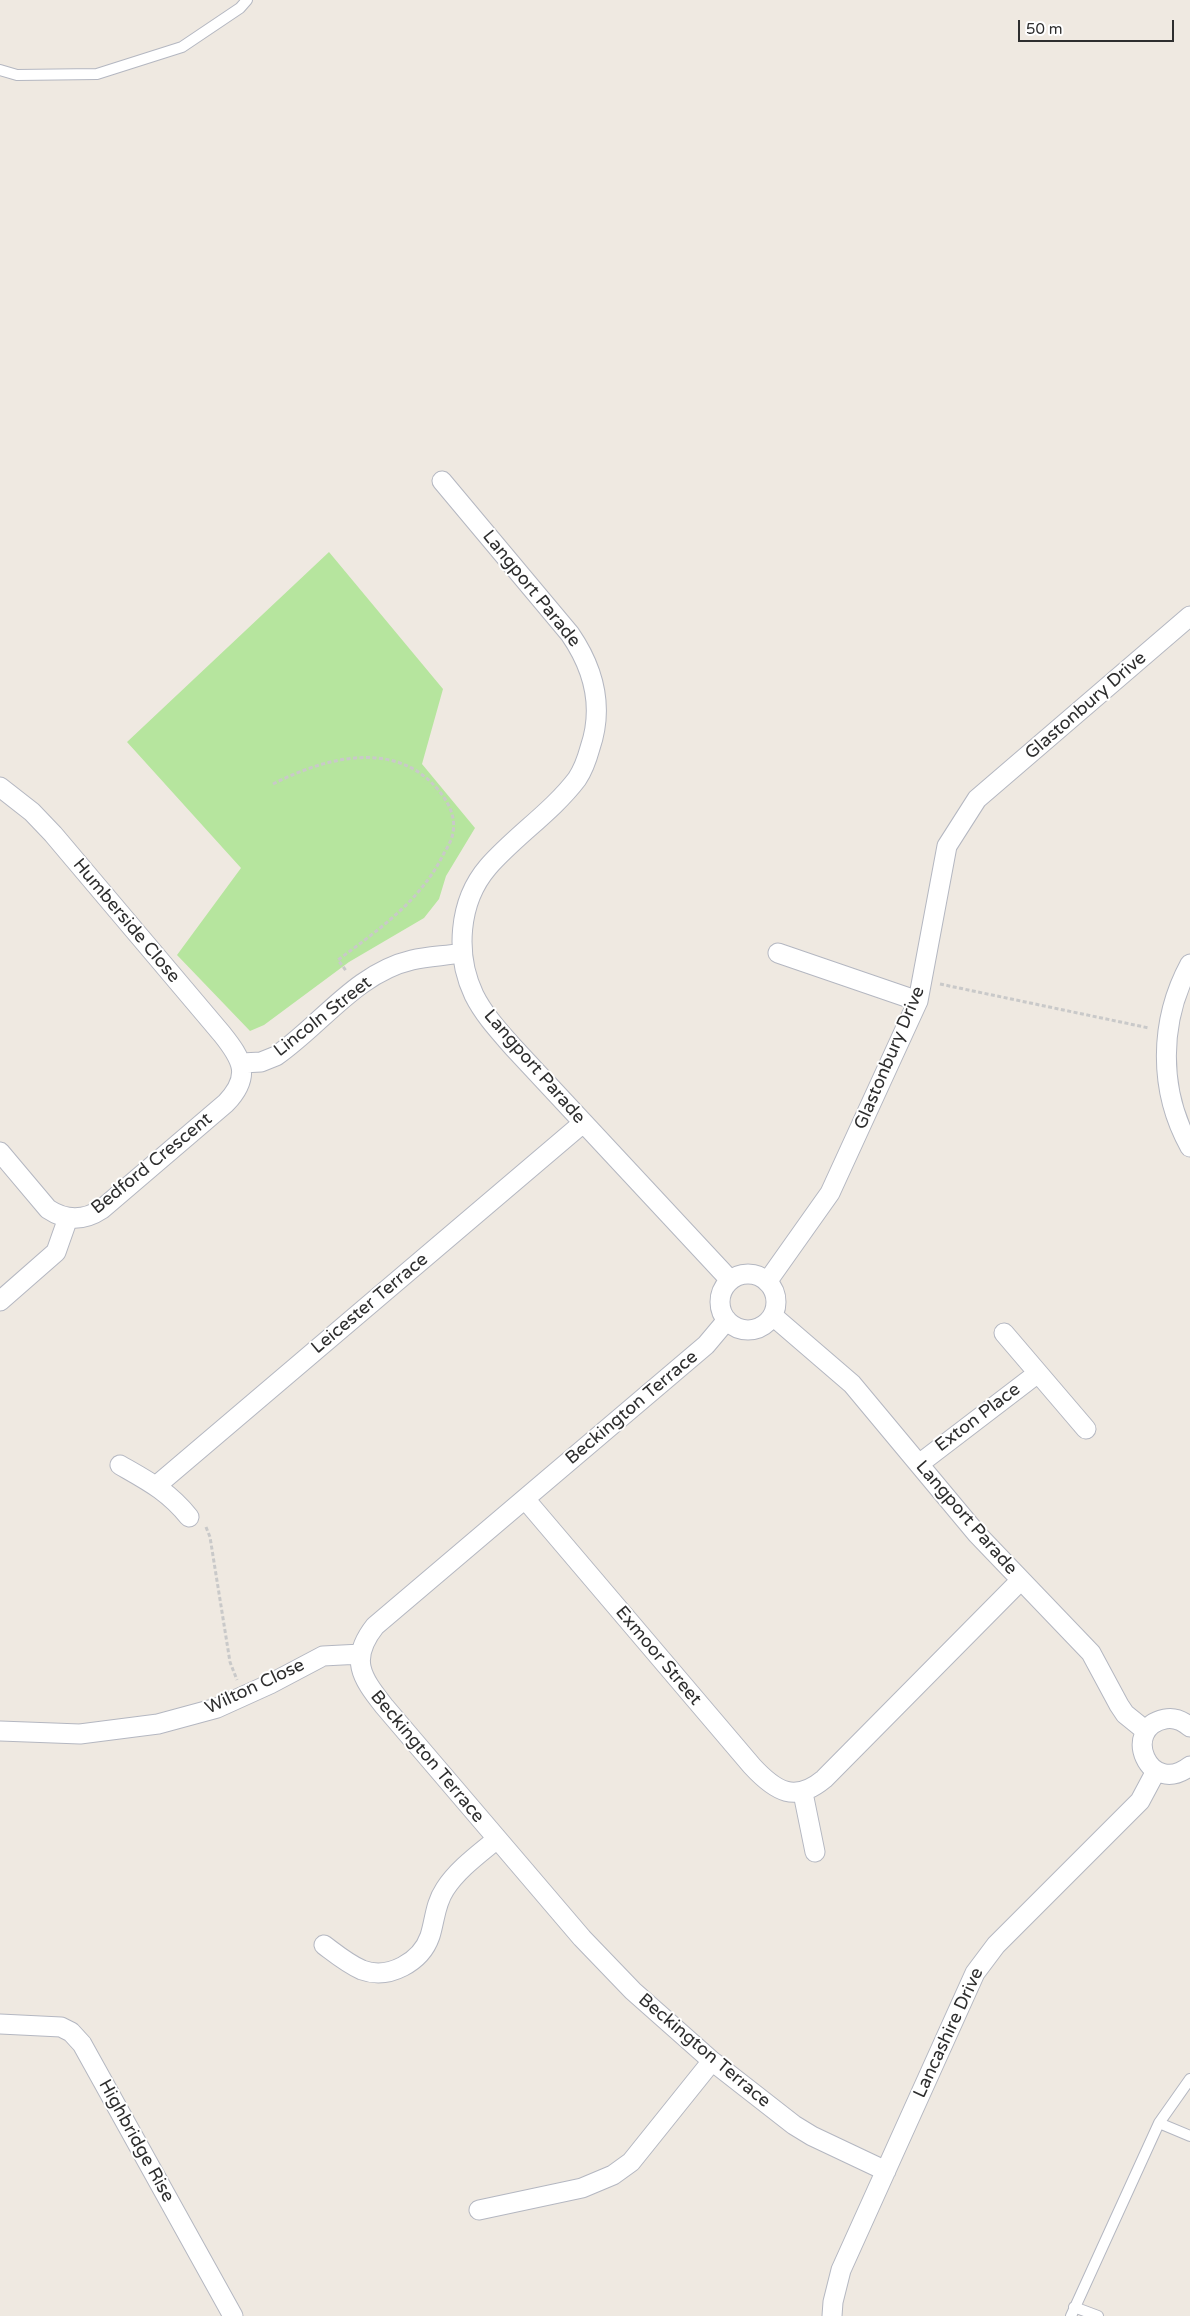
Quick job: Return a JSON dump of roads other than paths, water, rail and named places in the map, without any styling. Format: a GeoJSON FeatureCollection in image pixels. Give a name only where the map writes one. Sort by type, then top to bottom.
{"type":"FeatureCollection","features":[{"type":"Feature","properties":{"kind":"street","name":"Langport Parade"},"geometry":{"type":"LineString","coordinates":[[442,480],[584,653],[595,689],[598,713],[593,741],[578,778],[504,850],[477,881],[465,914],[462,953],[474,995],[491,1022],[730,1280]]}},
{"type":"Feature","properties":{"kind":"street","name":"Glastonbury Drive"},"geometry":{"type":"LineString","coordinates":[[767,1282],[830,1193],[918,1001],[924,980],[947,846],[977,799],[1190,616]]}},
{"type":"Feature","properties":{"kind":"street","name":"Humberside Close"},"geometry":{"type":"LineString","coordinates":[[0,787],[32,812],[53,834],[222,1034],[242,1063]]}},
{"type":"Feature","properties":{"kind":"street","name":"Lincoln Street"},"geometry":{"type":"LineString","coordinates":[[242,1063],[260,1062],[276,1056],[358,986],[379,973],[411,960],[462,953]]}},
{"type":"Feature","properties":{"kind":"street"},"geometry":{"type":"LineString","coordinates":[[778,953],[918,1001]]}},
{"type":"Feature","properties":{"kind":"street"},"geometry":{"type":"LineString","coordinates":[[1190,964],[1171,1010],[1165,1058],[1170,1096],[1190,1147]]}},
{"type":"Feature","properties":{"kind":"street","name":"Bedford Crescent"},"geometry":{"type":"LineString","coordinates":[[0,1152],[48,1209],[68,1218],[87,1217],[102,1209],[226,1103],[239,1086],[242,1077],[242,1063]]}},
{"type":"Feature","properties":{"kind":"street","name":"Leicester Terrace"},"geometry":{"type":"LineString","coordinates":[[156,1486],[584,1123]]}},
{"type":"Feature","properties":{"kind":"street"},"geometry":{"type":"LineString","coordinates":[[0,1302],[56,1252],[68,1218]]}},
{"type":"Feature","properties":{"kind":"street"},"geometry":{"type":"LineString","coordinates":[[750,1274],[764,1279],[776,1297],[773,1316],[762,1326],[753,1330],[743,1330],[727,1320],[722,1311],[720,1301],[722,1291],[730,1280],[740,1275],[750,1274]]}},
{"type":"Feature","properties":{"kind":"street","name":"Langport Parade"},"geometry":{"type":"LineString","coordinates":[[773,1316],[852,1384],[977,1534],[1020,1581],[1091,1652],[1125,1714],[1146,1731]]}},
{"type":"Feature","properties":{"kind":"street","name":"Beckington Terrace"},"geometry":{"type":"LineString","coordinates":[[727,1320],[706,1345],[375,1626],[365,1640],[360,1654],[359,1665],[367,1684],[605,1964],[712,2060],[794,2126],[886,2171]]}},
{"type":"Feature","properties":{"kind":"street","name":"Exton Place"},"geometry":{"type":"LineString","coordinates":[[1004,1333],[1086,1429]]}},
{"type":"Feature","properties":{"kind":"street","name":"Exton Place"},"geometry":{"type":"LineString","coordinates":[[919,1464],[1038,1373]]}},
{"type":"Feature","properties":{"kind":"street"},"geometry":{"type":"LineString","coordinates":[[120,1465],[174,1499],[189,1516]]}},
{"type":"Feature","properties":{"kind":"street","name":"Exmoor Street"},"geometry":{"type":"LineString","coordinates":[[525,1499],[762,1777],[780,1788],[803,1793]]}},
{"type":"Feature","properties":{"kind":"street"},"geometry":{"type":"LineString","coordinates":[[815,1852],[803,1793],[824,1779],[1020,1581]]}},
{"type":"Feature","properties":{"kind":"street","name":"Wilton Close"},"geometry":{"type":"LineString","coordinates":[[0,1731],[80,1734],[158,1724],[217,1708],[323,1656],[360,1654]]}},
{"type":"Feature","properties":{"kind":"street"},"geometry":{"type":"LineString","coordinates":[[1187,1771],[1174,1774],[1156,1771],[1145,1760],[1142,1753],[1143,1738],[1146,1731],[1153,1724],[1169,1718],[1189,1723]]}},
{"type":"Feature","properties":{"kind":"street","name":"Lancashire Drive"},"geometry":{"type":"LineString","coordinates":[[832,2316],[833,2302],[841,2270],[975,1973],[996,1945],[1140,1801],[1156,1771]]}},
{"type":"Feature","properties":{"kind":"street"},"geometry":{"type":"LineString","coordinates":[[324,1945],[364,1970],[379,1972],[402,1967],[419,1954],[426,1945],[433,1926],[436,1908],[445,1888],[473,1859],[497,1839]]}},
{"type":"Feature","properties":{"kind":"street","name":"Highbridge Rise"},"geometry":{"type":"LineString","coordinates":[[0,2024],[61,2027],[71,2032],[82,2044],[233,2316]]}},
{"type":"Feature","properties":{"kind":"street"},"geometry":{"type":"LineString","coordinates":[[479,2210],[582,2188],[613,2175],[631,2162],[712,2060]]}},
{"type":"Feature","properties":{"kind":"lane"},"geometry":{"type":"LineString","coordinates":[[0,70],[17,75],[97,74],[182,47],[240,8],[247,0]]}},
{"type":"Feature","properties":{"kind":"lane"},"geometry":{"type":"LineString","coordinates":[[1098,2316],[1072,2311],[1159,2123],[1190,2079]]}},
{"type":"Feature","properties":{"kind":"lane"},"geometry":{"type":"LineString","coordinates":[[1159,2123],[1190,2136]]}}]}
